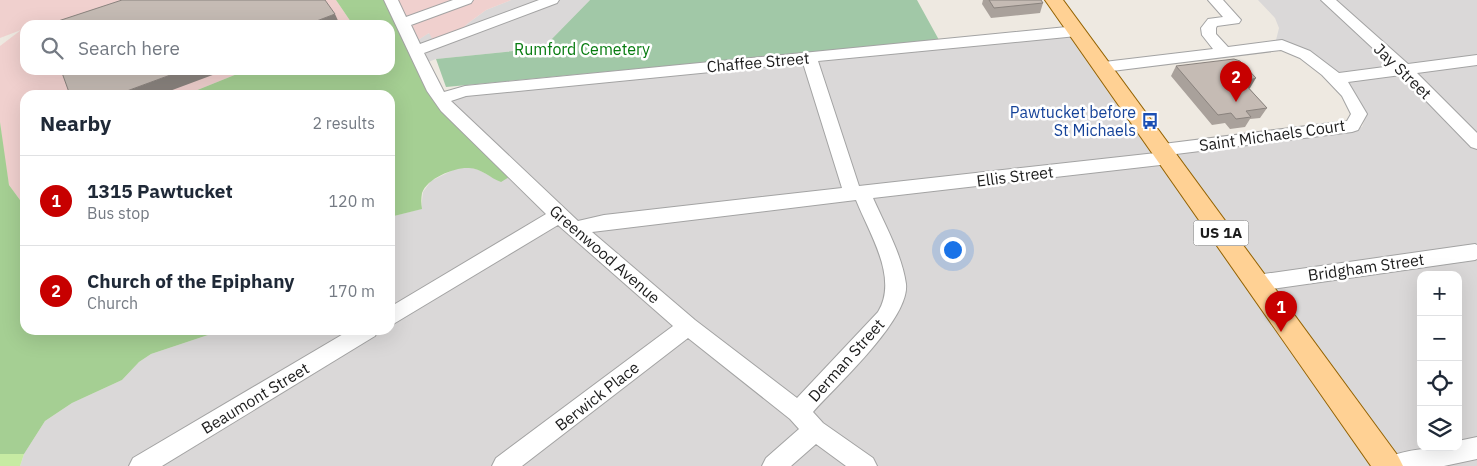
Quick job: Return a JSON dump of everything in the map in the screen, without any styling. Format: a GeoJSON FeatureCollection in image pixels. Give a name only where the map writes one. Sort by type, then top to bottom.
{"type":"FeatureCollection","features":[{"type":"Feature","properties":{"kind":"main road","name":"US 1A"},"geometry":{"type":"LineString","coordinates":[[1054,0],[1104,67],[1388,466]]}},
{"type":"Feature","properties":{"kind":"street","name":"Greenwood Avenue"},"geometry":{"type":"LineString","coordinates":[[392,0],[441,98],[559,215],[688,326],[798,412],[814,430],[865,466]]}},
{"type":"Feature","properties":{"kind":"street"},"geometry":{"type":"LineString","coordinates":[[403,23],[466,0]]}},
{"type":"Feature","properties":{"kind":"street"},"geometry":{"type":"LineString","coordinates":[[416,51],[552,0]]}},
{"type":"Feature","properties":{"kind":"street"},"geometry":{"type":"LineString","coordinates":[[1215,0],[1234,20],[1213,22],[1208,28],[1208,35],[1223,51]]}},
{"type":"Feature","properties":{"kind":"street","name":"Jay Street"},"geometry":{"type":"LineString","coordinates":[[1328,0],[1404,70],[1477,143]]}},
{"type":"Feature","properties":{"kind":"street","name":"Chaffee Street"},"geometry":{"type":"LineString","coordinates":[[441,98],[465,91],[1077,31]]}},
{"type":"Feature","properties":{"kind":"street","name":"Saint Michaels Court"},"geometry":{"type":"LineString","coordinates":[[1104,67],[1282,45],[1307,54],[1335,79],[1356,105],[1359,114],[1352,126],[1166,154]]}},
{"type":"Feature","properties":{"kind":"street","name":"Derman Street"},"geometry":{"type":"LineString","coordinates":[[798,412],[885,318],[893,305],[896,291],[894,275],[858,194],[809,58]]}},
{"type":"Feature","properties":{"kind":"street"},"geometry":{"type":"LineString","coordinates":[[1335,79],[1477,60]]}},
{"type":"Feature","properties":{"kind":"street","name":"Ellis Street"},"geometry":{"type":"LineString","coordinates":[[575,229],[604,222],[858,194],[1166,154]]}},
{"type":"Feature","properties":{"kind":"street"},"geometry":{"type":"LineString","coordinates":[[395,314],[559,215]]}},
{"type":"Feature","properties":{"kind":"street","name":"Bridgham Street"},"geometry":{"type":"LineString","coordinates":[[1257,283],[1475,252]]}},
{"type":"Feature","properties":{"kind":"street","name":"Berwick Place"},"geometry":{"type":"LineString","coordinates":[[504,466],[688,326]]}},
{"type":"Feature","properties":{"kind":"street","name":"Beaumont Street"},"geometry":{"type":"LineString","coordinates":[[141,466],[360,335]]}},
{"type":"Feature","properties":{"kind":"street"},"geometry":{"type":"LineString","coordinates":[[774,466],[814,430]]}},
{"type":"Feature","properties":{"kind":"street"},"geometry":{"type":"LineString","coordinates":[[1393,466],[1477,448]]}},
{"type":"Feature","properties":{"kind":"shaded area"},"geometry":{"type":"Polygon","coordinates":[[[0,0],[336,0],[350,20],[20,20],[20,30],[0,38],[0,0]]]}},
{"type":"Feature","properties":{"kind":"shaded area"},"geometry":{"type":"Polygon","coordinates":[[[388,0],[511,0],[486,10],[455,36],[433,40],[429,33],[415,42],[388,0]]]}},
{"type":"Feature","properties":{"kind":"shaded area"},"geometry":{"type":"Polygon","coordinates":[[[511,0],[590,0],[543,48],[436,59],[420,65],[415,42],[430,33],[433,40],[463,27],[486,10],[511,0]]]}},
{"type":"Feature","properties":{"kind":"shaded area"},"geometry":{"type":"Polygon","coordinates":[[[1258,0],[1477,0],[1477,466],[20,466],[24,454],[45,421],[72,403],[122,380],[139,362],[151,354],[208,335],[395,335],[395,216],[421,209],[423,192],[431,181],[455,169],[470,167],[501,182],[444,98],[637,77],[826,61],[1077,34],[1163,152],[1362,127],[1366,116],[1344,83],[1318,59],[1269,43],[1276,40],[1279,28],[1275,18],[1258,0]]]}},
{"type":"Feature","properties":{"kind":"shaded area"},"geometry":{"type":"Polygon","coordinates":[[[20,31],[20,75],[235,75],[197,90],[20,90],[20,200],[9,185],[3,149],[0,122],[0,46],[20,31]]]}},
{"type":"Feature","properties":{"kind":"green space"},"geometry":{"type":"Polygon","coordinates":[[[336,0],[388,0],[422,70],[514,174],[501,182],[473,168],[456,169],[442,174],[429,183],[422,193],[422,209],[395,216],[395,90],[197,90],[235,75],[395,75],[395,20],[350,20],[336,0]]]}},
{"type":"Feature","properties":{"kind":"green space","name":"Rumford Cemetery"},"geometry":{"type":"Polygon","coordinates":[[[590,0],[917,0],[939,40],[446,87],[436,59],[543,48],[590,0]]]}},
{"type":"Feature","properties":{"kind":"green space"},"geometry":{"type":"Polygon","coordinates":[[[0,122],[9,185],[20,200],[20,335],[208,335],[151,354],[139,362],[122,380],[72,403],[45,421],[24,454],[0,454],[0,122]]]}},
{"type":"Feature","properties":{"kind":"green space"},"geometry":{"type":"Polygon","coordinates":[[[0,454],[24,454],[20,466],[0,466],[0,454]]]}},
{"type":"Feature","properties":{"kind":"building"},"geometry":{"type":"Polygon","coordinates":[[[122,0],[325,0],[335,14],[319,20],[61,20],[122,0]]]}},
{"type":"Feature","properties":{"kind":"building"},"geometry":{"type":"Polygon","coordinates":[[[989,0],[1041,0],[1043,3],[994,8],[989,0]]]}},
{"type":"Feature","properties":{"kind":"building"},"geometry":{"type":"Polygon","coordinates":[[[1234,59],[1240,61],[1256,78],[1243,82],[1267,108],[1246,111],[1251,117],[1236,119],[1231,113],[1218,115],[1176,66],[1234,59]]]}},
{"type":"Feature","properties":{"kind":"building"},"geometry":{"type":"Polygon","coordinates":[[[63,75],[170,75],[130,90],[68,90],[63,75]]]}},
{"type":"Feature","properties":{"kind":"place","name":"Church of the Epiphany"},"geometry":{"type":"Point","coordinates":[1236,102]}},
{"type":"Feature","properties":{"kind":"place","name":"Pawtucket before St Michaels"},"geometry":{"type":"Point","coordinates":[1150,121]}},
{"type":"Feature","properties":{"kind":"place","name":"1315 Pawtucket"},"geometry":{"type":"Point","coordinates":[1281,332]}}]}
